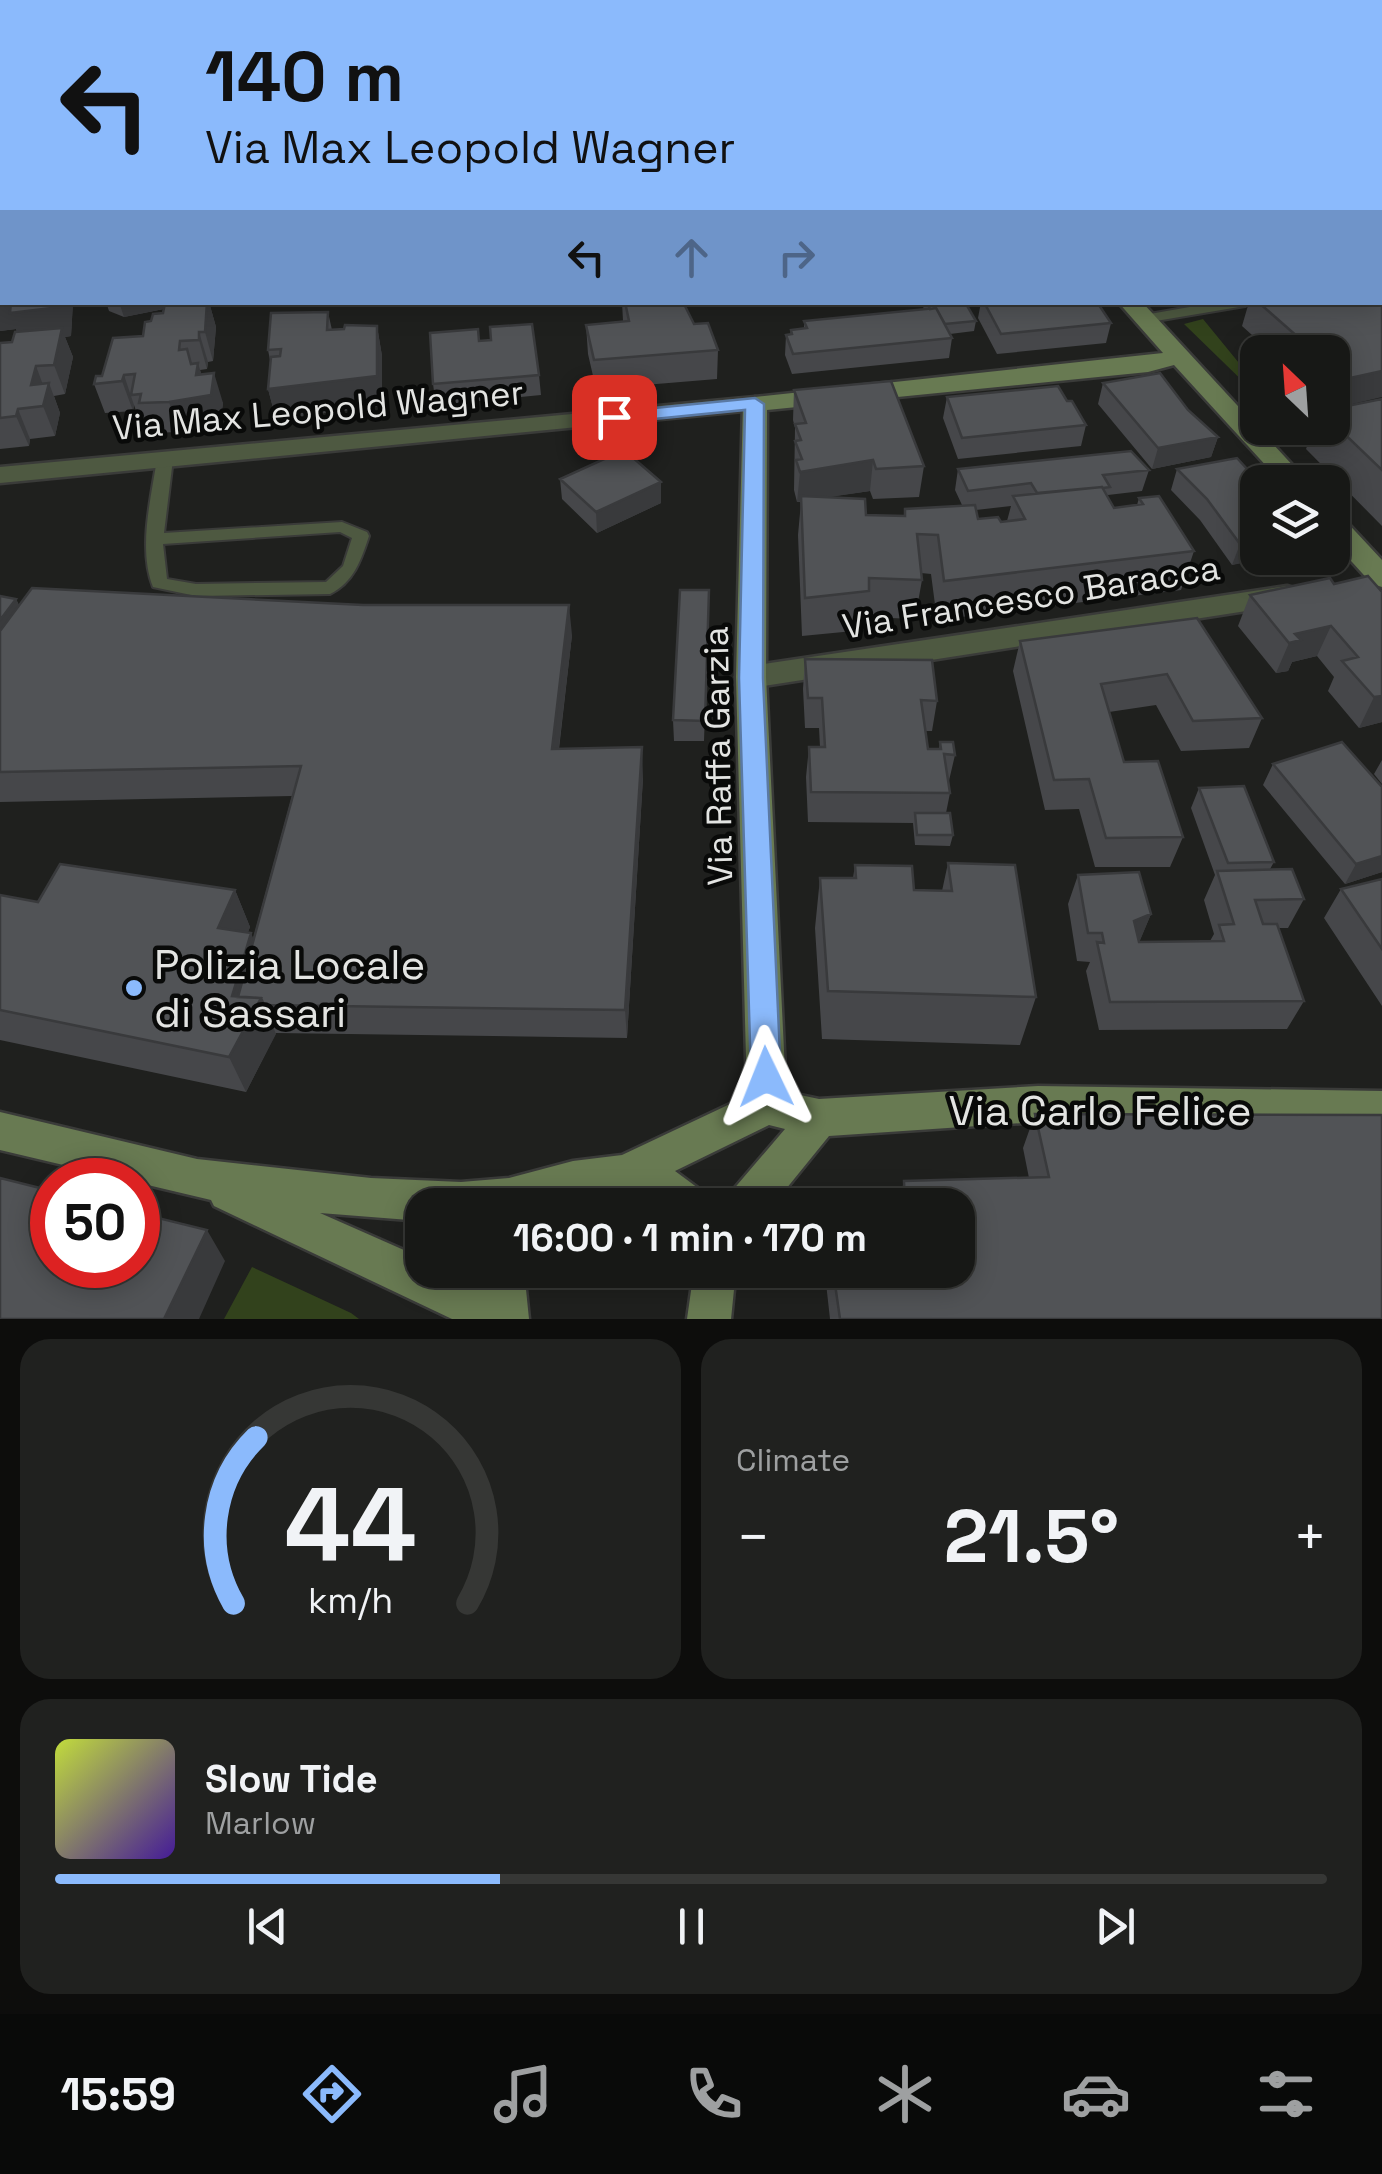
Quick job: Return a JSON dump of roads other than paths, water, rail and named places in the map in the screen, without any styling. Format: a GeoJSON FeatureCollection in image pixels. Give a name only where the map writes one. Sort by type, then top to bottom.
{"type":"FeatureCollection","features":[{"type":"Feature","properties":{"kind":"main road"},"geometry":{"type":"LineString","coordinates":[[1136,311],[1279,465]]}},
{"type":"Feature","properties":{"kind":"main road","name":"Via Max Leopold Wagner"},"geometry":{"type":"LineString","coordinates":[[755,404],[1148,365],[1179,356]]}},
{"type":"Feature","properties":{"kind":"main road","name":"Via Raffa Garzia"},"geometry":{"type":"LineString","coordinates":[[755,404],[751,678],[767,1106]]}},
{"type":"Feature","properties":{"kind":"main road"},"geometry":{"type":"LineString","coordinates":[[1350,544],[1382,580]]}},
{"type":"Feature","properties":{"kind":"main road","name":"Via Carlo Felice"},"geometry":{"type":"LineString","coordinates":[[767,1106],[819,1118],[1038,1104],[1382,1109]]}},
{"type":"Feature","properties":{"kind":"main road"},"geometry":{"type":"LineString","coordinates":[[0,1131],[197,1179],[371,1198],[460,1202],[508,1198],[573,1181],[626,1174],[767,1106]]}},
{"type":"Feature","properties":{"kind":"main road"},"geometry":{"type":"LineString","coordinates":[[761,1188],[819,1118]]}},
{"type":"Feature","properties":{"kind":"main road"},"geometry":{"type":"LineString","coordinates":[[626,1174],[664,1188]]}},
{"type":"Feature","properties":{"kind":"main road"},"geometry":{"type":"LineString","coordinates":[[197,1179],[449,1292],[492,1319]]}},
{"type":"Feature","properties":{"kind":"main road"},"geometry":{"type":"LineString","coordinates":[[562,1188],[573,1181]]}},
{"type":"Feature","properties":{"kind":"main road"},"geometry":{"type":"LineString","coordinates":[[504,1288],[507,1319]]}},
{"type":"Feature","properties":{"kind":"street","name":"Via Max Leopold Wagner"},"geometry":{"type":"LineString","coordinates":[[0,475],[163,470],[755,404]]}},
{"type":"Feature","properties":{"kind":"street","name":"Via Francesco Baracca"},"geometry":{"type":"LineString","coordinates":[[751,678],[1382,580]]}},
{"type":"Feature","properties":{"kind":"lane"},"geometry":{"type":"LineString","coordinates":[[1136,311],[1209,305]]}},
{"type":"Feature","properties":{"kind":"lane"},"geometry":{"type":"LineString","coordinates":[[157,539],[342,527],[361,536],[350,568],[330,588],[277,592],[196,590],[159,583],[157,539],[163,470]]}},
{"type":"Feature","properties":{"kind":"place","name":"Polizia Locale di Sassari"},"geometry":{"type":"Point","coordinates":[134,988]}}]}
